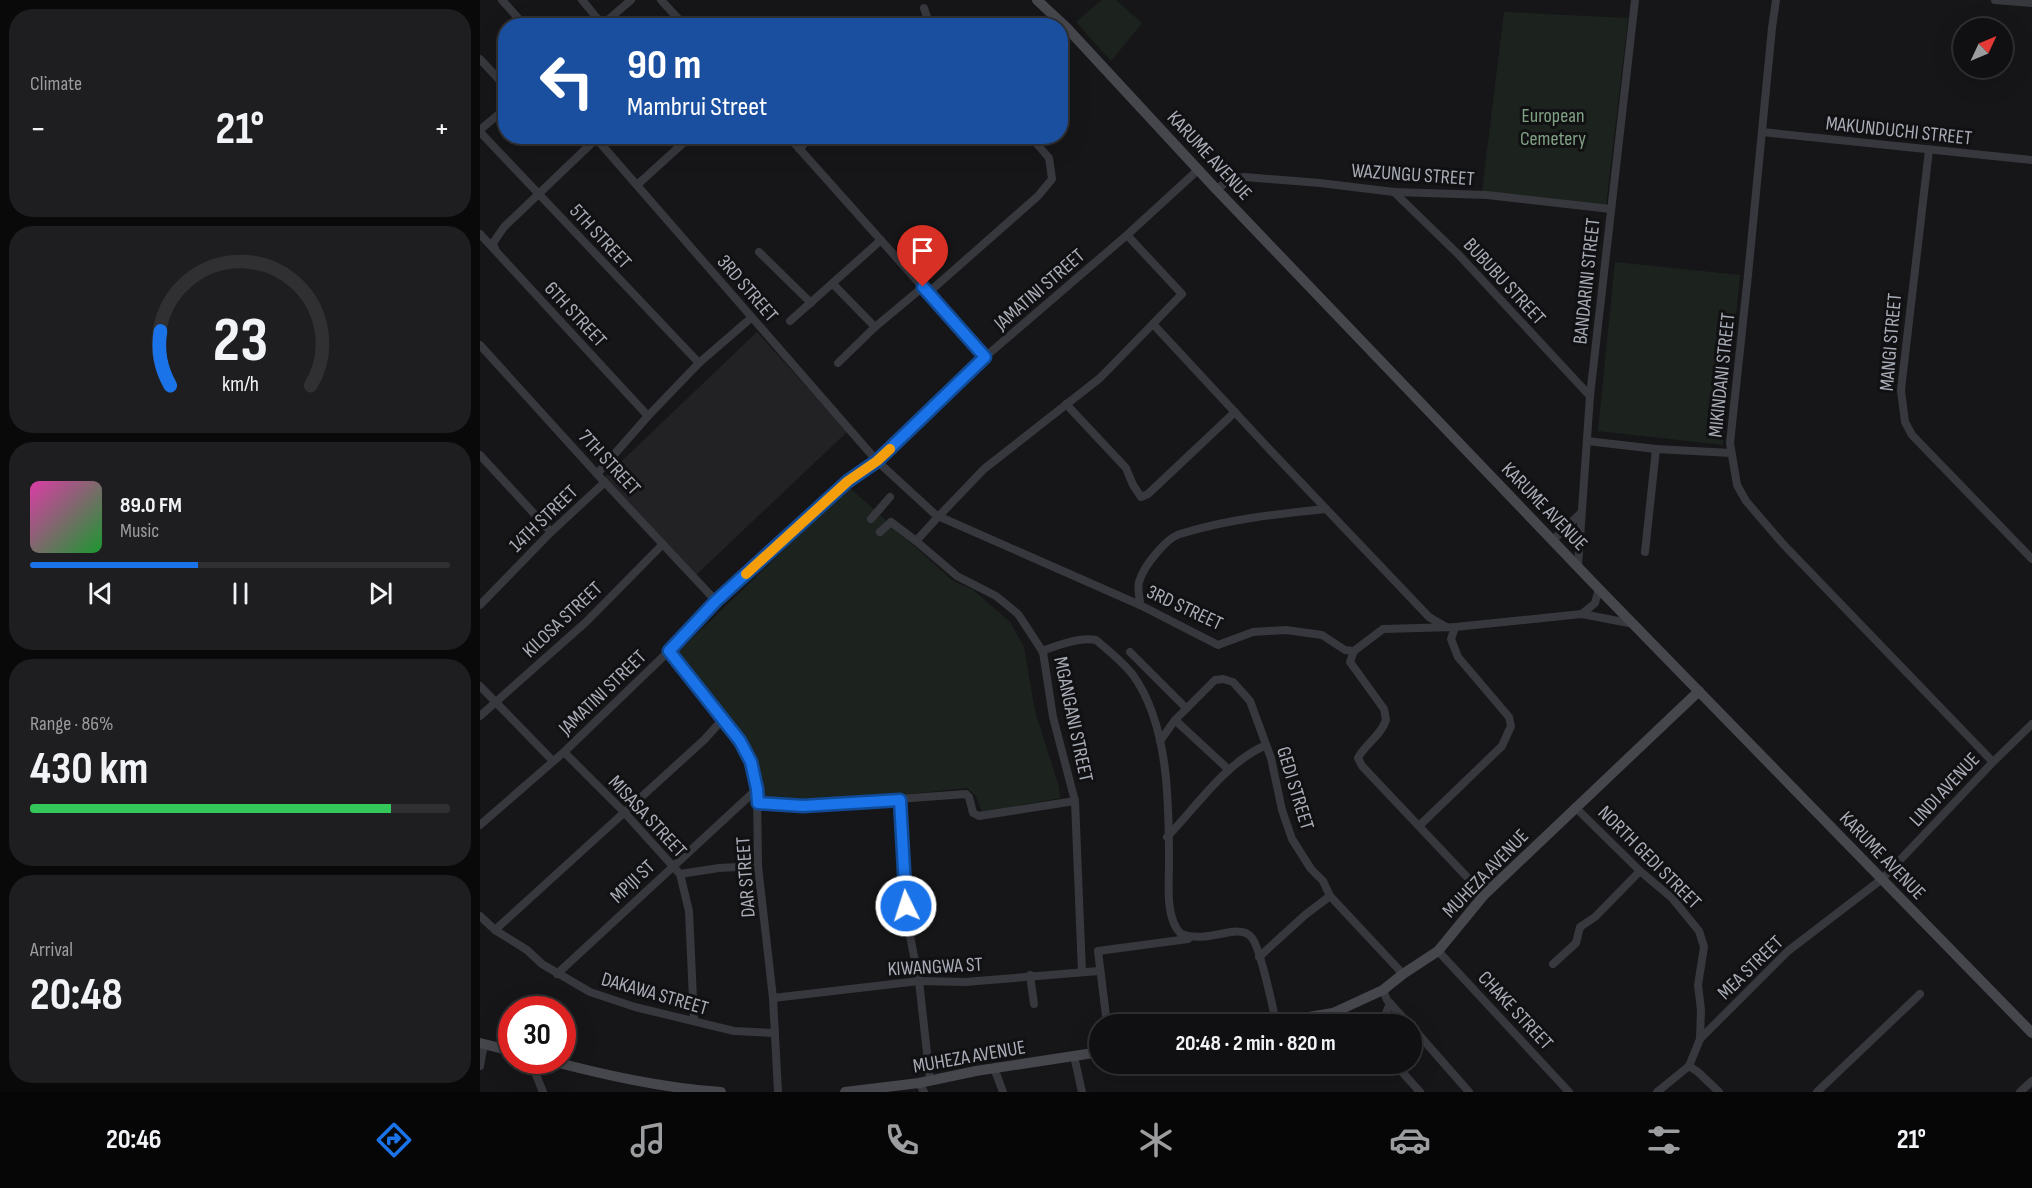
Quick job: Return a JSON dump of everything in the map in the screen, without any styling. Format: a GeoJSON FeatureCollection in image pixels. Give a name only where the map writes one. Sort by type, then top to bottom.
{"type":"FeatureCollection","features":[{"type":"Feature","properties":{"kind":"main road","name":"KARUME AVENUE"},"geometry":{"type":"LineString","coordinates":[[1036,0],[1056,18]]}},
{"type":"Feature","properties":{"kind":"main road","name":"KARUME AVENUE"},"geometry":{"type":"LineString","coordinates":[[1068,29],[1216,189],[1599,589],[2032,1033]]}},
{"type":"Feature","properties":{"kind":"main road","name":"MUHEZA AVENUE"},"geometry":{"type":"LineString","coordinates":[[1327,1014],[1383,990],[1438,951],[1484,895],[1699,691]]}},
{"type":"Feature","properties":{"kind":"main road"},"geometry":{"type":"LineString","coordinates":[[482,1044],[498,1048]]}},
{"type":"Feature","properties":{"kind":"main road","name":"MUHEZA AVENUE"},"geometry":{"type":"LineString","coordinates":[[845,1092],[924,1085],[994,1068],[1089,1054]]}},
{"type":"Feature","properties":{"kind":"main road"},"geometry":{"type":"LineString","coordinates":[[576,1068],[677,1089],[722,1092]]}},
{"type":"Feature","properties":{"kind":"street"},"geometry":{"type":"LineString","coordinates":[[502,0],[518,18]]}},
{"type":"Feature","properties":{"kind":"street"},"geometry":{"type":"LineString","coordinates":[[582,0],[596,18]]}},
{"type":"Feature","properties":{"kind":"street"},"geometry":{"type":"LineString","coordinates":[[610,18],[631,0]]}},
{"type":"Feature","properties":{"kind":"street"},"geometry":{"type":"LineString","coordinates":[[661,0],[678,18]]}},
{"type":"Feature","properties":{"kind":"street","name":"BANDARINI STREET"},"geometry":{"type":"LineString","coordinates":[[1578,566],[1590,396],[1635,0]]}},
{"type":"Feature","properties":{"kind":"street","name":"MIKINDANI STREET"},"geometry":{"type":"LineString","coordinates":[[1776,0],[1730,443],[1737,484],[1746,501],[1758,515],[1886,653],[1993,762]]}},
{"type":"Feature","properties":{"kind":"street"},"geometry":{"type":"LineString","coordinates":[[1995,0],[2032,3]]}},
{"type":"Feature","properties":{"kind":"street"},"geometry":{"type":"LineString","coordinates":[[924,8],[927,18]]}},
{"type":"Feature","properties":{"kind":"street"},"geometry":{"type":"LineString","coordinates":[[480,59],[498,78]]}},
{"type":"Feature","properties":{"kind":"street"},"geometry":{"type":"LineString","coordinates":[[480,131],[498,115]]}},
{"type":"Feature","properties":{"kind":"street","name":"5TH STREET"},"geometry":{"type":"LineString","coordinates":[[480,131],[699,363]]}},
{"type":"Feature","properties":{"kind":"street","name":"MAKUNDUCHI STREET"},"geometry":{"type":"LineString","coordinates":[[1762,132],[2032,160]]}},
{"type":"Feature","properties":{"kind":"street"},"geometry":{"type":"LineString","coordinates":[[495,250],[493,243],[504,227],[589,144]]}},
{"type":"Feature","properties":{"kind":"street","name":"3RD STREET"},"geometry":{"type":"LineString","coordinates":[[600,144],[877,461]]}},
{"type":"Feature","properties":{"kind":"street"},"geometry":{"type":"LineString","coordinates":[[637,185],[682,144]]}},
{"type":"Feature","properties":{"kind":"street"},"geometry":{"type":"LineString","coordinates":[[795,144],[985,357]]}},
{"type":"Feature","properties":{"kind":"street"},"geometry":{"type":"LineString","coordinates":[[799,149],[804,144]]}},
{"type":"Feature","properties":{"kind":"street"},"geometry":{"type":"LineString","coordinates":[[838,363],[875,327],[925,290],[1038,196],[1052,180],[1048,158],[1037,144]]}},
{"type":"Feature","properties":{"kind":"street","name":"MANGI STREET"},"geometry":{"type":"LineString","coordinates":[[1929,150],[1901,390],[1905,422],[1912,435],[2032,559]]}},
{"type":"Feature","properties":{"kind":"street","name":"JAMATINI STREET"},"geometry":{"type":"LineString","coordinates":[[480,825],[564,752],[669,651],[716,601],[848,481],[877,461],[985,357],[1127,235],[1199,169]]}},
{"type":"Feature","properties":{"kind":"street","name":"WAZUNGU STREET"},"geometry":{"type":"LineString","coordinates":[[1216,189],[1232,179],[1245,177],[1394,192],[1487,195],[1611,209]]}},
{"type":"Feature","properties":{"kind":"street","name":"BUBUBU STREET"},"geometry":{"type":"LineString","coordinates":[[1394,192],[1458,254],[1590,396]]}},
{"type":"Feature","properties":{"kind":"street","name":"6TH STREET"},"geometry":{"type":"LineString","coordinates":[[480,234],[648,417]]}},
{"type":"Feature","properties":{"kind":"street"},"geometry":{"type":"LineString","coordinates":[[916,541],[984,469],[1100,378],[1182,294],[1127,235]]}},
{"type":"Feature","properties":{"kind":"street"},"geometry":{"type":"LineString","coordinates":[[790,321],[881,240]]}},
{"type":"Feature","properties":{"kind":"street"},"geometry":{"type":"LineString","coordinates":[[759,252],[811,303]]}},
{"type":"Feature","properties":{"kind":"street"},"geometry":{"type":"LineString","coordinates":[[833,284],[875,327]]}},
{"type":"Feature","properties":{"kind":"street"},"geometry":{"type":"LineString","coordinates":[[597,474],[699,363],[751,318]]}},
{"type":"Feature","properties":{"kind":"street"},"geometry":{"type":"LineString","coordinates":[[1153,324],[1429,617],[1450,627]]}},
{"type":"Feature","properties":{"kind":"street","name":"7TH STREET"},"geometry":{"type":"LineString","coordinates":[[480,345],[716,601]]}},
{"type":"Feature","properties":{"kind":"street"},"geometry":{"type":"LineString","coordinates":[[1066,404],[1126,468],[1133,485],[1141,496],[1148,494],[1235,412]]}},
{"type":"Feature","properties":{"kind":"street"},"geometry":{"type":"LineString","coordinates":[[1587,441],[1731,453]]}},
{"type":"Feature","properties":{"kind":"street"},"geometry":{"type":"LineString","coordinates":[[1645,552],[1656,448]]}},
{"type":"Feature","properties":{"kind":"street"},"geometry":{"type":"LineString","coordinates":[[480,455],[551,532]]}},
{"type":"Feature","properties":{"kind":"street"},"geometry":{"type":"LineString","coordinates":[[877,461],[938,516]]}},
{"type":"Feature","properties":{"kind":"street","name":"14TH STREET"},"geometry":{"type":"LineString","coordinates":[[480,605],[551,532],[605,482]]}},
{"type":"Feature","properties":{"kind":"street"},"geometry":{"type":"LineString","coordinates":[[871,519],[890,497]]}},
{"type":"Feature","properties":{"kind":"street"},"geometry":{"type":"LineString","coordinates":[[1140,605],[1139,583],[1145,571],[1155,554],[1179,534],[1257,516],[1326,509]]}},
{"type":"Feature","properties":{"kind":"street"},"geometry":{"type":"LineString","coordinates":[[1553,540],[1581,513]]}},
{"type":"Feature","properties":{"kind":"street","name":"3RD STREET"},"geometry":{"type":"LineString","coordinates":[[938,516],[1140,605],[1218,645],[1252,632],[1286,630],[1322,635],[1345,650],[1354,651]]}},
{"type":"Feature","properties":{"kind":"street","name":"MGANGANI STREET"},"geometry":{"type":"LineString","coordinates":[[880,532],[891,522],[957,576],[996,596],[1018,614],[1042,651],[1053,717],[1075,801],[1082,972]]}},
{"type":"Feature","properties":{"kind":"street","name":"KILOSA STREET"},"geometry":{"type":"LineString","coordinates":[[480,716],[494,701],[586,622],[663,544]]}},
{"type":"Feature","properties":{"kind":"street"},"geometry":{"type":"LineString","coordinates":[[1582,614],[1595,603],[1599,589]]}},
{"type":"Feature","properties":{"kind":"street"},"geometry":{"type":"LineString","coordinates":[[1484,895],[1362,766],[1358,758],[1384,727],[1386,720],[1384,709],[1350,662],[1354,651],[1383,629],[1450,627],[1582,614],[1635,624]]}},
{"type":"Feature","properties":{"kind":"street"},"geometry":{"type":"LineString","coordinates":[[1419,826],[1502,746],[1511,726],[1509,717],[1458,657],[1451,639],[1450,627]]}},
{"type":"Feature","properties":{"kind":"street"},"geometry":{"type":"LineString","coordinates":[[1042,651],[1077,641],[1096,640],[1124,665],[1136,680],[1146,700],[1160,741],[1169,815],[1167,837],[1173,922],[1181,934],[1194,938]]}},
{"type":"Feature","properties":{"kind":"street","name":"DAR STREET"},"geometry":{"type":"LineString","coordinates":[[669,651],[740,741],[751,762],[757,789],[758,866],[773,998],[778,1092]]}},
{"type":"Feature","properties":{"kind":"street"},"geometry":{"type":"LineString","coordinates":[[1130,652],[1186,708]]}},
{"type":"Feature","properties":{"kind":"street","name":"GEDI STREET"},"geometry":{"type":"LineString","coordinates":[[1160,741],[1175,720],[1215,680],[1223,679],[1233,682],[1250,701],[1271,758],[1282,810],[1292,838],[1311,869],[1323,881],[1330,896],[1403,974]]}},
{"type":"Feature","properties":{"kind":"street"},"geometry":{"type":"LineString","coordinates":[[480,686],[553,761]]}},
{"type":"Feature","properties":{"kind":"street"},"geometry":{"type":"LineString","coordinates":[[495,930],[704,740],[722,720]]}},
{"type":"Feature","properties":{"kind":"street"},"geometry":{"type":"LineString","coordinates":[[1175,720],[1228,769]]}},
{"type":"Feature","properties":{"kind":"street","name":"LINDI AVENUE"},"geometry":{"type":"LineString","coordinates":[[1882,879],[2032,724]]}},
{"type":"Feature","properties":{"kind":"street"},"geometry":{"type":"LineString","coordinates":[[1167,837],[1228,769],[1254,750],[1266,745]]}},
{"type":"Feature","properties":{"kind":"street","name":"MISASA STREET"},"geometry":{"type":"LineString","coordinates":[[564,752],[681,874],[689,910],[694,1022]]}},
{"type":"Feature","properties":{"kind":"street","name":"MPIJI ST"},"geometry":{"type":"LineString","coordinates":[[557,974],[757,789]]}},
{"type":"Feature","properties":{"kind":"street"},"geometry":{"type":"LineString","coordinates":[[758,803],[803,806],[966,795],[969,797],[973,813],[979,816],[1075,801]]}},
{"type":"Feature","properties":{"kind":"street"},"geometry":{"type":"LineString","coordinates":[[900,800],[907,921],[919,981],[924,1085]]}},
{"type":"Feature","properties":{"kind":"street","name":"NORTH GEDI STREET"},"geometry":{"type":"LineString","coordinates":[[1575,807],[1640,871],[1672,898],[1699,931],[1704,946],[1699,966],[1698,985],[1701,1010],[1700,1039]]}},
{"type":"Feature","properties":{"kind":"street"},"geometry":{"type":"LineString","coordinates":[[681,874],[719,868],[758,866]]}},
{"type":"Feature","properties":{"kind":"street"},"geometry":{"type":"LineString","coordinates":[[1553,964],[1576,942],[1580,927],[1595,917],[1640,871]]}},
{"type":"Feature","properties":{"kind":"street","name":"MEA STREET"},"geometry":{"type":"LineString","coordinates":[[1657,1092],[1689,1066],[1700,1039],[1788,951],[1882,879]]}},
{"type":"Feature","properties":{"kind":"street"},"geometry":{"type":"LineString","coordinates":[[1259,957],[1305,915],[1330,896]]}},
{"type":"Feature","properties":{"kind":"street","name":"DAKAWA STREET"},"geometry":{"type":"LineString","coordinates":[[480,916],[495,930],[527,950],[542,964],[590,992],[635,1007],[734,1031],[774,1033]]}},
{"type":"Feature","properties":{"kind":"street"},"geometry":{"type":"LineString","coordinates":[[1105,1014],[1098,951],[1235,932],[1251,936],[1259,957],[1269,1014]]}},
{"type":"Feature","properties":{"kind":"street","name":"CHAKE STREET"},"geometry":{"type":"LineString","coordinates":[[1438,951],[1569,1092]]}},
{"type":"Feature","properties":{"kind":"street","name":"KIWANGWA ST"},"geometry":{"type":"LineString","coordinates":[[773,998],[919,981],[965,982],[1099,971]]}},
{"type":"Feature","properties":{"kind":"street"},"geometry":{"type":"LineString","coordinates":[[1030,975],[1034,1004]]}},
{"type":"Feature","properties":{"kind":"street"},"geometry":{"type":"LineString","coordinates":[[1383,990],[1400,1014]]}},
{"type":"Feature","properties":{"kind":"street"},"geometry":{"type":"LineString","coordinates":[[1817,1092],[1920,994]]}},
{"type":"Feature","properties":{"kind":"street"},"geometry":{"type":"LineString","coordinates":[[1386,1014],[1390,1003]]}},
{"type":"Feature","properties":{"kind":"street"},"geometry":{"type":"LineString","coordinates":[[1422,1039],[1469,1092]]}},
{"type":"Feature","properties":{"kind":"street"},"geometry":{"type":"LineString","coordinates":[[480,1066],[482,1044]]}},
{"type":"Feature","properties":{"kind":"street"},"geometry":{"type":"LineString","coordinates":[[1074,1056],[1082,1092]]}},
{"type":"Feature","properties":{"kind":"street"},"geometry":{"type":"LineString","coordinates":[[1689,1066],[1719,1092]]}},
{"type":"Feature","properties":{"kind":"street"},"geometry":{"type":"LineString","coordinates":[[994,1068],[1003,1092]]}},
{"type":"Feature","properties":{"kind":"street"},"geometry":{"type":"LineString","coordinates":[[537,1074],[543,1092]]}},
{"type":"Feature","properties":{"kind":"street"},"geometry":{"type":"LineString","coordinates":[[1404,1074],[1420,1092]]}},
{"type":"Feature","properties":{"kind":"street"},"geometry":{"type":"LineString","coordinates":[[2020,1092],[2032,1081]]}},
{"type":"Feature","properties":{"kind":"shaded area"},"geometry":{"type":"Polygon","coordinates":[[[757,332],[847,432],[696,575],[604,478],[757,332]]]}},
{"type":"Feature","properties":{"kind":"green space"},"geometry":{"type":"Polygon","coordinates":[[[1102,0],[1116,0],[1142,23],[1111,61],[1076,22],[1102,0]]]}},
{"type":"Feature","properties":{"kind":"green space","name":"European Cemetery"},"geometry":{"type":"Polygon","coordinates":[[[1504,12],[1628,18],[1606,206],[1482,192],[1504,12]]]}},
{"type":"Feature","properties":{"kind":"green space"},"geometry":{"type":"Polygon","coordinates":[[[1615,262],[1740,275],[1723,445],[1598,431],[1615,262]]]}},
{"type":"Feature","properties":{"kind":"green space"},"geometry":{"type":"Polygon","coordinates":[[[849,487],[953,581],[972,589],[1010,622],[1024,647],[1035,711],[1059,787],[1060,798],[982,812],[976,796],[967,788],[865,797],[763,799],[752,749],[676,654],[849,487]]]}},
{"type":"Feature","properties":{"kind":"slow traffic"},"geometry":{"type":"LineString","coordinates":[[746,574],[848,481],[890,449]]}},
{"type":"Feature","properties":{"kind":"route"},"geometry":{"type":"LineString","coordinates":[[906,906],[900,800],[803,806],[758,803],[751,762],[740,741],[669,651],[716,601],[848,481],[877,461],[985,357],[923,287]]}}]}
